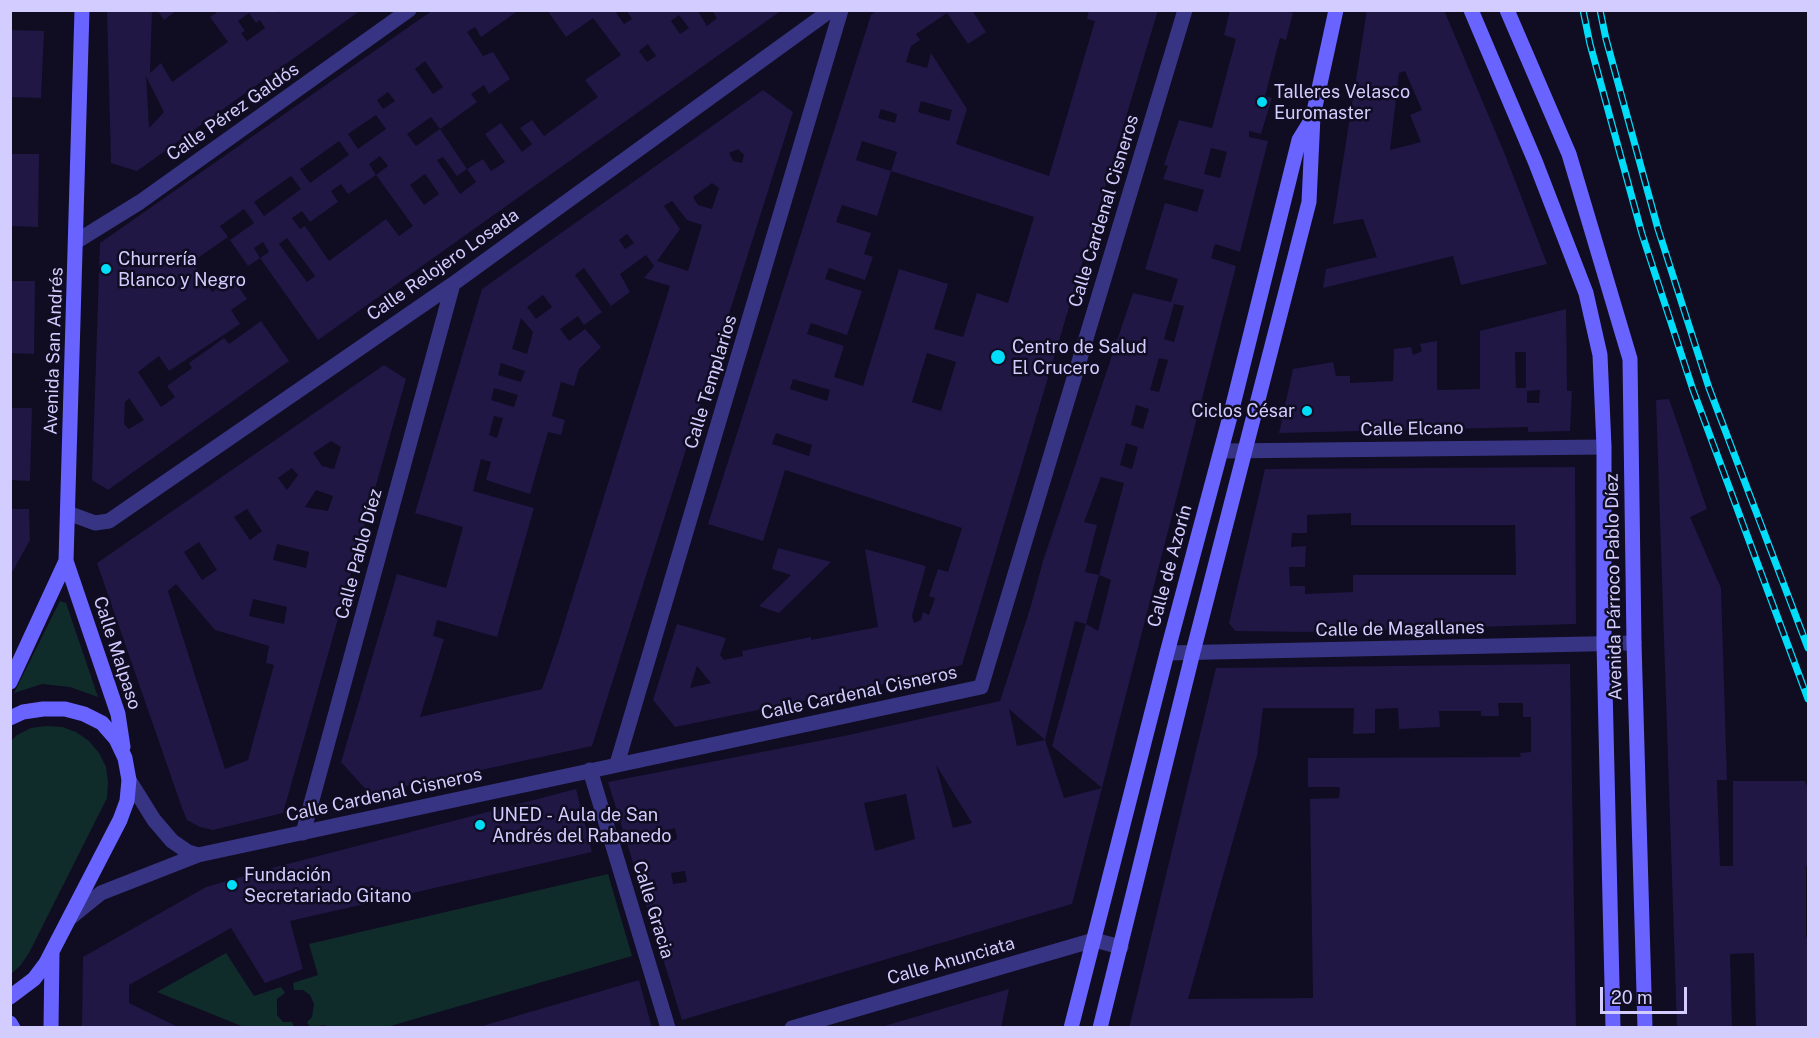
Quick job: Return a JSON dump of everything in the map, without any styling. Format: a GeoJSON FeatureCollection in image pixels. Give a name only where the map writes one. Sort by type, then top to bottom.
{"type":"FeatureCollection","features":[{"type":"Feature","properties":{"kind":"main road","name":"Avenida San Andrés"},"geometry":{"type":"LineString","coordinates":[[10,682],[66,561],[82,10]]}},
{"type":"Feature","properties":{"kind":"main road","name":"Calle de Azorín"},"geometry":{"type":"LineString","coordinates":[[1100,1028],[1193,652],[1309,202],[1313,116],[1336,10]]}},
{"type":"Feature","properties":{"kind":"main road","name":"Avenida Párroco Pablo Díez"},"geometry":{"type":"LineString","coordinates":[[1471,10],[1535,161],[1586,292],[1600,355],[1604,447],[1604,644],[1613,1028]]}},
{"type":"Feature","properties":{"kind":"main road","name":"Avenida Párroco Pablo Díez"},"geometry":{"type":"LineString","coordinates":[[1507,10],[1569,154],[1630,359],[1634,643],[1645,1028]]}},
{"type":"Feature","properties":{"kind":"main road","name":"Calle de Azorín"},"geometry":{"type":"LineString","coordinates":[[1071,1028],[1299,140],[1313,116]]}},
{"type":"Feature","properties":{"kind":"main road","name":"Calle Malpaso"},"geometry":{"type":"LineString","coordinates":[[66,561],[118,714],[129,780]]}},
{"type":"Feature","properties":{"kind":"main road"},"geometry":{"type":"LineString","coordinates":[[10,718],[23,711],[43,709],[64,709],[84,714],[102,723],[116,739],[125,758]]}},
{"type":"Feature","properties":{"kind":"main road"},"geometry":{"type":"LineString","coordinates":[[10,997],[34,980],[52,951],[120,820],[127,801],[129,780]]}},
{"type":"Feature","properties":{"kind":"main road"},"geometry":{"type":"LineString","coordinates":[[51,1028],[52,951]]}},
{"type":"Feature","properties":{"kind":"main road"},"geometry":{"type":"LineString","coordinates":[[10,1023],[13,1028]]}},
{"type":"Feature","properties":{"kind":"street","name":"Calle Pérez Galdós"},"geometry":{"type":"LineString","coordinates":[[76,242],[140,202],[409,10]]}},
{"type":"Feature","properties":{"kind":"street","name":"Calle Relojero Losada"},"geometry":{"type":"LineString","coordinates":[[68,513],[95,523],[109,521],[453,284],[831,10]]}},
{"type":"Feature","properties":{"kind":"street","name":"Calle Templarios"},"geometry":{"type":"LineString","coordinates":[[617,764],[841,10]]}},
{"type":"Feature","properties":{"kind":"street","name":"Calle Cardenal Cisneros"},"geometry":{"type":"LineString","coordinates":[[68,920],[101,893],[198,855],[981,687],[1185,10]]}},
{"type":"Feature","properties":{"kind":"street","name":"Calle Pablo Díez"},"geometry":{"type":"LineString","coordinates":[[303,833],[453,284]]}},
{"type":"Feature","properties":{"kind":"street","name":"Calle Elcano"},"geometry":{"type":"LineString","coordinates":[[1221,451],[1604,447]]}},
{"type":"Feature","properties":{"kind":"street","name":"Calle de Magallanes"},"geometry":{"type":"LineString","coordinates":[[1167,653],[1634,643]]}},
{"type":"Feature","properties":{"kind":"street","name":"Calle Gracia"},"geometry":{"type":"LineString","coordinates":[[590,770],[668,1028]]}},
{"type":"Feature","properties":{"kind":"street"},"geometry":{"type":"LineString","coordinates":[[129,780],[154,820],[172,841],[188,852],[198,855]]}},
{"type":"Feature","properties":{"kind":"street"},"geometry":{"type":"LineString","coordinates":[[1094,940],[1121,947]]}},
{"type":"Feature","properties":{"kind":"street","name":"Calle Anunciata"},"geometry":{"type":"LineString","coordinates":[[792,1028],[1094,940]]}},
{"type":"Feature","properties":{"kind":"green space"},"geometry":{"type":"Polygon","coordinates":[[[60,601],[66,603],[98,697],[70,687],[42,684],[14,693],[60,601]]]}},
{"type":"Feature","properties":{"kind":"green space"},"geometry":{"type":"Polygon","coordinates":[[[62,727],[76,732],[89,741],[99,753],[106,767],[107,798],[29,953],[11,974],[11,741],[31,728],[62,727]]]}},
{"type":"Feature","properties":{"kind":"green space"},"geometry":{"type":"Polygon","coordinates":[[[608,874],[632,956],[387,1027],[326,1028],[325,1025],[310,1027],[307,1022],[312,1017],[314,1004],[310,995],[303,990],[294,990],[293,983],[318,975],[309,944],[608,874]]]}},
{"type":"Feature","properties":{"kind":"green space"},"geometry":{"type":"Polygon","coordinates":[[[226,953],[254,996],[281,987],[285,993],[277,999],[277,1015],[283,1022],[292,1022],[294,1027],[244,1027],[157,992],[226,953]]]}},
{"type":"Feature","properties":{"kind":"building"},"geometry":{"type":"Polygon","coordinates":[[[107,10],[152,10],[150,73],[161,63],[172,82],[228,42],[210,17],[220,10],[276,10],[278,13],[281,10],[361,10],[137,171],[111,163],[107,10]],[[249,13],[238,21],[245,31],[241,33],[247,41],[265,28],[260,20],[256,23],[249,13]],[[146,76],[149,128],[164,112],[146,76]]]}},
{"type":"Feature","properties":{"kind":"building"},"geometry":{"type":"Polygon","coordinates":[[[157,10],[177,10],[164,20],[157,10]]]}},
{"type":"Feature","properties":{"kind":"building"},"geometry":{"type":"Polygon","coordinates":[[[433,10],[519,10],[481,37],[475,27],[467,32],[483,56],[493,52],[510,79],[489,94],[484,85],[471,94],[477,102],[440,129],[467,169],[483,159],[491,171],[505,162],[485,134],[501,123],[522,152],[532,144],[520,128],[532,120],[544,136],[598,97],[585,80],[621,55],[593,18],[566,37],[547,10],[614,10],[624,24],[632,19],[626,10],[697,10],[707,26],[717,18],[712,10],[782,10],[318,340],[260,258],[248,266],[230,240],[254,223],[244,209],[220,226],[228,237],[192,262],[212,292],[232,278],[247,299],[231,310],[240,324],[169,371],[159,356],[138,372],[161,407],[175,397],[167,386],[192,368],[189,363],[224,338],[229,344],[261,321],[289,361],[108,490],[92,480],[100,243],[433,10]],[[679,15],[671,21],[680,34],[689,28],[679,15]],[[648,44],[639,51],[647,62],[656,56],[648,44]],[[425,61],[415,69],[433,94],[443,87],[425,61]],[[388,92],[377,100],[383,109],[395,101],[388,92]],[[376,115],[348,134],[358,149],[386,129],[376,115]],[[431,117],[407,134],[416,146],[440,129],[431,117]],[[339,141],[300,169],[310,183],[349,155],[339,141]],[[380,156],[369,164],[376,175],[388,166],[380,156]],[[443,157],[437,160],[460,194],[476,182],[467,169],[457,176],[443,157]],[[425,174],[410,185],[424,205],[439,194],[425,174]],[[376,175],[348,194],[341,184],[331,191],[338,202],[310,222],[302,211],[292,218],[300,229],[305,226],[329,261],[386,219],[399,236],[413,226],[376,175]],[[291,176],[254,202],[264,216],[301,189],[291,176]],[[287,238],[279,244],[307,282],[315,276],[287,238]],[[263,242],[254,248],[260,258],[269,252],[263,242]],[[129,398],[125,402],[124,424],[129,429],[144,420],[129,398]]]}},
{"type":"Feature","properties":{"kind":"building"},"geometry":{"type":"Polygon","coordinates":[[[877,10],[972,10],[986,32],[968,44],[947,13],[916,34],[920,40],[911,46],[906,62],[927,68],[931,53],[967,109],[956,144],[1049,176],[1095,21],[1087,19],[1089,10],[1158,10],[962,665],[890,683],[675,727],[653,700],[677,624],[726,638],[720,655],[724,660],[743,656],[742,651],[878,627],[865,549],[926,566],[912,616],[914,623],[921,620],[923,612],[929,615],[935,598],[929,596],[938,569],[948,572],[962,528],[785,470],[763,541],[708,524],[871,15],[877,10]],[[921,101],[918,112],[949,121],[952,110],[921,101]],[[881,109],[878,118],[895,123],[897,114],[881,109]],[[862,141],[856,160],[891,171],[897,152],[862,141]],[[891,171],[877,216],[842,205],[836,222],[871,233],[864,254],[873,257],[865,280],[829,268],[825,279],[862,291],[847,335],[811,323],[807,334],[844,346],[834,377],[863,386],[899,269],[948,284],[934,329],[963,337],[977,293],[1008,303],[1034,217],[891,171]],[[927,353],[912,402],[941,411],[956,362],[927,353]],[[793,379],[790,389],[827,401],[830,390],[793,379]],[[776,433],[772,444],[809,456],[812,445],[776,433]],[[697,666],[690,688],[711,683],[697,666]]]}},
{"type":"Feature","properties":{"kind":"building"},"geometry":{"type":"Polygon","coordinates":[[[1230,10],[1290,10],[1289,12],[1293,13],[1286,40],[1280,38],[1265,96],[1272,98],[1261,134],[1249,131],[1249,137],[1268,141],[1240,252],[1215,244],[1211,258],[1236,266],[1102,788],[1072,904],[682,1020],[608,782],[849,735],[1000,701],[1043,561],[1133,293],[1171,302],[1178,279],[1145,269],[1165,203],[1197,212],[1204,190],[1163,179],[1168,166],[1164,165],[1179,120],[1212,128],[1236,39],[1224,35],[1230,10]],[[1211,148],[1204,174],[1220,178],[1227,152],[1211,148]],[[1174,304],[1164,339],[1174,342],[1184,306],[1174,304]],[[1159,358],[1150,390],[1159,392],[1168,360],[1159,358]],[[1136,405],[1131,425],[1143,429],[1149,409],[1136,405]],[[1126,443],[1120,465],[1132,469],[1138,447],[1126,443]],[[1101,477],[1084,522],[1097,525],[1085,572],[1099,575],[1124,483],[1101,477]],[[1099,575],[1086,624],[1098,631],[1111,580],[1099,575]],[[1075,621],[1045,740],[1064,798],[1102,788],[1052,746],[1086,624],[1075,621]],[[1009,709],[1017,746],[1045,740],[1009,709]],[[936,765],[953,828],[972,823],[936,765]],[[906,794],[864,803],[875,851],[915,839],[906,794]],[[675,828],[659,832],[662,845],[677,839],[675,828]],[[685,871],[671,873],[673,884],[687,882],[685,871]]]}},
{"type":"Feature","properties":{"kind":"building"},"geometry":{"type":"Polygon","coordinates":[[[1367,10],[1444,10],[1506,157],[1547,264],[1461,285],[1453,256],[1323,288],[1326,269],[1377,257],[1363,219],[1333,224],[1367,10]],[[1405,71],[1399,73],[1390,150],[1421,142],[1410,115],[1422,110],[1405,71]]]}},
{"type":"Feature","properties":{"kind":"building"},"geometry":{"type":"Polygon","coordinates":[[[10,30],[44,31],[41,98],[10,97],[10,30]]]}},
{"type":"Feature","properties":{"kind":"building"},"geometry":{"type":"Polygon","coordinates":[[[763,90],[793,112],[592,746],[370,794],[341,762],[397,574],[446,588],[463,527],[415,513],[482,289],[763,90]],[[738,149],[729,153],[733,161],[742,163],[744,155],[738,149]],[[712,183],[693,197],[698,205],[712,209],[719,188],[712,183]],[[672,201],[664,206],[680,229],[657,261],[688,271],[702,225],[687,220],[672,201]],[[627,234],[619,240],[625,249],[634,243],[627,234]],[[646,255],[620,274],[630,292],[611,306],[584,268],[575,275],[602,312],[584,325],[578,316],[560,329],[569,341],[585,329],[601,347],[579,369],[574,386],[561,382],[552,416],[565,420],[561,435],[548,432],[530,494],[486,480],[491,462],[481,459],[473,491],[534,508],[497,637],[437,620],[433,636],[444,639],[420,717],[542,689],[670,286],[644,278],[654,266],[646,255]],[[543,295],[527,307],[536,319],[552,307],[543,295]],[[521,318],[512,349],[527,354],[533,332],[521,318]],[[501,363],[498,375],[521,382],[525,371],[501,363]],[[494,388],[491,400],[514,407],[518,395],[494,388]],[[494,416],[489,435],[497,438],[503,418],[494,416]]]}},
{"type":"Feature","properties":{"kind":"building"},"geometry":{"type":"Polygon","coordinates":[[[10,154],[39,154],[38,227],[10,226],[10,154]]]}},
{"type":"Feature","properties":{"kind":"building"},"geometry":{"type":"Polygon","coordinates":[[[10,281],[35,281],[34,354],[10,353],[10,281]]]}},
{"type":"Feature","properties":{"kind":"building"},"geometry":{"type":"Polygon","coordinates":[[[1566,309],[1567,391],[1572,391],[1570,431],[1528,432],[1528,427],[1279,433],[1293,369],[1333,362],[1336,376],[1350,376],[1350,383],[1393,381],[1394,349],[1411,347],[1413,355],[1422,351],[1420,344],[1437,341],[1437,390],[1480,389],[1480,331],[1566,309]],[[1515,352],[1516,388],[1526,388],[1526,352],[1515,352]],[[1540,390],[1527,391],[1527,403],[1539,403],[1540,390]]]}},
{"type":"Feature","properties":{"kind":"building"},"geometry":{"type":"Polygon","coordinates":[[[384,365],[406,379],[283,813],[213,830],[200,827],[187,820],[97,563],[384,365]],[[331,441],[313,453],[322,466],[334,469],[341,447],[331,441]],[[292,468],[278,478],[287,490],[298,475],[292,468]],[[316,490],[305,507],[328,511],[333,496],[316,490]],[[247,509],[234,517],[250,540],[262,531],[247,509]],[[199,542],[184,552],[202,580],[217,570],[199,542]],[[277,544],[273,560],[306,568],[309,552],[277,544]],[[176,584],[168,591],[225,769],[248,760],[274,665],[266,663],[269,646],[215,630],[176,584]],[[253,599],[249,616],[284,624],[287,607],[253,599]]]}},
{"type":"Feature","properties":{"kind":"building"},"geometry":{"type":"Polygon","coordinates":[[[1669,399],[1707,509],[1690,517],[1721,588],[1727,780],[1717,780],[1720,866],[1733,866],[1733,781],[1805,781],[1808,789],[1806,937],[1808,937],[1808,1028],[1756,1028],[1754,953],[1730,954],[1732,1028],[1677,1028],[1656,400],[1669,399]]]}},
{"type":"Feature","properties":{"kind":"building"},"geometry":{"type":"Polygon","coordinates":[[[10,408],[32,408],[30,481],[10,480],[10,408]]]}},
{"type":"Feature","properties":{"kind":"building"},"geometry":{"type":"Polygon","coordinates":[[[1575,467],[1576,624],[1306,632],[1235,631],[1229,623],[1265,469],[1575,467]],[[1351,513],[1307,515],[1307,533],[1292,533],[1291,547],[1306,546],[1305,567],[1289,567],[1290,586],[1305,586],[1305,594],[1353,592],[1353,575],[1516,575],[1515,525],[1351,525],[1351,513]]]}},
{"type":"Feature","properties":{"kind":"building"},"geometry":{"type":"Polygon","coordinates":[[[10,509],[29,509],[30,540],[10,576],[10,509]]]}},
{"type":"Feature","properties":{"kind":"building"},"geometry":{"type":"Polygon","coordinates":[[[778,548],[831,562],[779,613],[759,606],[791,575],[772,569],[778,548]]]}},
{"type":"Feature","properties":{"kind":"building"},"geometry":{"type":"Polygon","coordinates":[[[1570,664],[1576,1028],[1129,1028],[1216,668],[1570,664]],[[1498,703],[1499,716],[1481,716],[1481,711],[1439,711],[1440,727],[1399,729],[1398,708],[1375,709],[1375,733],[1353,734],[1354,708],[1263,708],[1257,756],[1188,999],[1313,998],[1310,799],[1339,798],[1340,787],[1308,787],[1308,758],[1521,757],[1520,753],[1531,752],[1531,717],[1523,717],[1523,703],[1498,703]]]}},
{"type":"Feature","properties":{"kind":"building"},"geometry":{"type":"Polygon","coordinates":[[[576,789],[592,852],[290,921],[303,969],[265,983],[231,928],[129,985],[129,1003],[180,1028],[82,1026],[83,957],[206,887],[576,789]]]}},
{"type":"Feature","properties":{"kind":"building"},"geometry":{"type":"Polygon","coordinates":[[[639,980],[652,1028],[479,1028],[479,1027],[639,980]]]}},
{"type":"Feature","properties":{"kind":"building"},"geometry":{"type":"Polygon","coordinates":[[[1009,989],[1001,1028],[881,1028],[881,1027],[1009,989]]]}},
{"type":"Feature","properties":{"kind":"railway"},"geometry":{"type":"LineString","coordinates":[[1583,10],[1590,44],[1642,234],[1693,390],[1808,699]]}},
{"type":"Feature","properties":{"kind":"railway"},"geometry":{"type":"LineString","coordinates":[[1600,10],[1658,229],[1709,388],[1808,648]]}},
{"type":"Feature","properties":{"kind":"place","name":"Talleres Velasco Euromaster"},"geometry":{"type":"Point","coordinates":[1262,102]}},
{"type":"Feature","properties":{"kind":"place","name":"Churrería Blanco y Negro"},"geometry":{"type":"Point","coordinates":[106,269]}},
{"type":"Feature","properties":{"kind":"place","name":"Centro de Salud El Crucero"},"geometry":{"type":"Point","coordinates":[998,357]}},
{"type":"Feature","properties":{"kind":"place","name":"Ciclos César"},"geometry":{"type":"Point","coordinates":[1307,411]}},
{"type":"Feature","properties":{"kind":"place","name":"UNED - Aula de San Andrés del Rabanedo"},"geometry":{"type":"Point","coordinates":[480,825]}},
{"type":"Feature","properties":{"kind":"place","name":"Fundación Secretariado Gitano"},"geometry":{"type":"Point","coordinates":[232,885]}}]}
